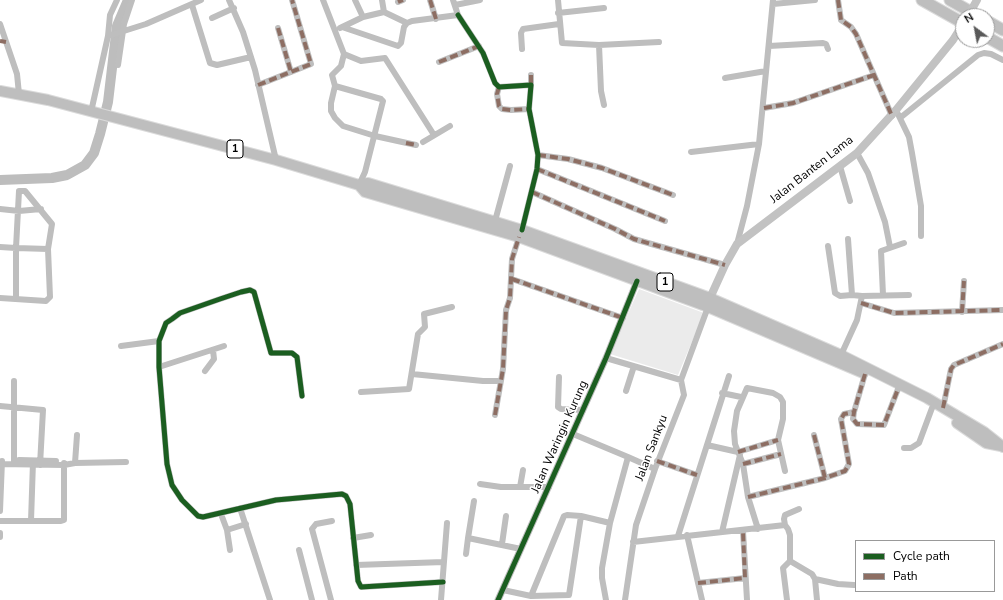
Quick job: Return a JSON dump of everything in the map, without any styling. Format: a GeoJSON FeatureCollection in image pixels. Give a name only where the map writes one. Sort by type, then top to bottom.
{"type":"FeatureCollection","features":[{"type":"Feature","properties":{"kind":"highway"},"geometry":{"type":"LineString","coordinates":[[922,0],[955,19]]}},
{"type":"Feature","properties":{"kind":"highway"},"geometry":{"type":"LineString","coordinates":[[950,0],[964,8]]}},
{"type":"Feature","properties":{"kind":"highway","name":"1"},"geometry":{"type":"LineString","coordinates":[[0,91],[48,100],[276,160],[359,185],[368,183],[496,221],[521,233],[637,281],[709,302],[898,390],[932,408],[986,443],[1002,447]]}},
{"type":"Feature","properties":{"kind":"highway","name":"1"},"geometry":{"type":"LineString","coordinates":[[359,185],[365,192],[521,233],[709,302],[841,355],[943,408],[984,432],[1002,447]]}},
{"type":"Feature","properties":{"kind":"main road","name":"Jalan Banten Lama"},"geometry":{"type":"LineString","coordinates":[[709,302],[725,265],[737,244],[857,153],[894,113],[955,37]]}},
{"type":"Feature","properties":{"kind":"street"},"geometry":{"type":"LineString","coordinates":[[92,112],[110,36],[111,14],[117,0]]}},
{"type":"Feature","properties":{"kind":"street"},"geometry":{"type":"LineString","coordinates":[[118,65],[121,31],[132,0]]}},
{"type":"Feature","properties":{"kind":"street"},"geometry":{"type":"LineString","coordinates":[[110,36],[121,31],[146,24],[201,0]]}},
{"type":"Feature","properties":{"kind":"street"},"geometry":{"type":"LineString","coordinates":[[229,0],[234,8],[251,57],[276,160]]}},
{"type":"Feature","properties":{"kind":"street"},"geometry":{"type":"LineString","coordinates":[[258,85],[309,66],[311,62],[292,0]]}},
{"type":"Feature","properties":{"kind":"street"},"geometry":{"type":"LineString","coordinates":[[323,0],[344,54],[341,66],[332,75],[335,86],[331,103],[331,111],[335,118],[343,126],[375,136],[416,145]]}},
{"type":"Feature","properties":{"kind":"street"},"geometry":{"type":"LineString","coordinates":[[355,0],[363,17]]}},
{"type":"Feature","properties":{"kind":"street"},"geometry":{"type":"LineString","coordinates":[[382,0],[384,12]]}},
{"type":"Feature","properties":{"kind":"street"},"geometry":{"type":"LineString","coordinates":[[430,0],[436,19]]}},
{"type":"Feature","properties":{"kind":"street"},"geometry":{"type":"LineString","coordinates":[[480,0],[454,3],[458,15],[484,53],[495,83],[499,87],[531,85]]}},
{"type":"Feature","properties":{"kind":"street"},"geometry":{"type":"LineString","coordinates":[[558,0],[559,24],[562,43],[599,45],[659,42]]}},
{"type":"Feature","properties":{"kind":"street"},"geometry":{"type":"LineString","coordinates":[[737,244],[759,144],[764,108],[773,2],[815,0]]}},
{"type":"Feature","properties":{"kind":"street"},"geometry":{"type":"LineString","coordinates":[[838,0],[841,20],[851,27],[856,34],[874,75],[894,113],[900,118],[909,137],[921,206],[921,236]]}},
{"type":"Feature","properties":{"kind":"street"},"geometry":{"type":"LineString","coordinates":[[192,5],[210,62],[217,65],[251,57]]}},
{"type":"Feature","properties":{"kind":"street"},"geometry":{"type":"LineString","coordinates":[[212,18],[234,8]]}},
{"type":"Feature","properties":{"kind":"street"},"geometry":{"type":"LineString","coordinates":[[558,13],[604,8]]}},
{"type":"Feature","properties":{"kind":"street"},"geometry":{"type":"LineString","coordinates":[[335,30],[363,17],[384,12],[407,23]]}},
{"type":"Feature","properties":{"kind":"street"},"geometry":{"type":"LineString","coordinates":[[342,27],[396,46],[401,43],[404,27],[407,23],[412,21],[458,15]]}},
{"type":"Feature","properties":{"kind":"street"},"geometry":{"type":"LineString","coordinates":[[0,24],[3,41],[17,74],[19,94]]}},
{"type":"Feature","properties":{"kind":"street"},"geometry":{"type":"LineString","coordinates":[[522,49],[521,33],[523,29],[527,27],[559,24]]}},
{"type":"Feature","properties":{"kind":"street"},"geometry":{"type":"LineString","coordinates":[[278,28],[291,72]]}},
{"type":"Feature","properties":{"kind":"street"},"geometry":{"type":"LineString","coordinates":[[769,46],[823,43],[826,44],[828,49]]}},
{"type":"Feature","properties":{"kind":"street"},"geometry":{"type":"LineString","coordinates":[[599,45],[601,91],[604,105]]}},
{"type":"Feature","properties":{"kind":"street"},"geometry":{"type":"LineString","coordinates":[[439,62],[479,46]]}},
{"type":"Feature","properties":{"kind":"street"},"geometry":{"type":"LineString","coordinates":[[900,118],[978,55],[984,53],[991,54],[1003,60]]}},
{"type":"Feature","properties":{"kind":"street"},"geometry":{"type":"LineString","coordinates":[[344,54],[361,61],[385,58],[434,135]]}},
{"type":"Feature","properties":{"kind":"street"},"geometry":{"type":"LineString","coordinates":[[725,78],[766,71]]}},
{"type":"Feature","properties":{"kind":"street"},"geometry":{"type":"LineString","coordinates":[[495,415],[504,359],[506,310],[510,298],[512,259],[521,233],[537,169],[538,155],[529,109],[531,75]]}},
{"type":"Feature","properties":{"kind":"street"},"geometry":{"type":"LineString","coordinates":[[764,108],[793,103],[874,75]]}},
{"type":"Feature","properties":{"kind":"street"},"geometry":{"type":"LineString","coordinates":[[335,86],[381,99],[382,108],[375,136],[359,185]]}},
{"type":"Feature","properties":{"kind":"street"},"geometry":{"type":"LineString","coordinates":[[499,87],[497,94],[499,106],[502,109],[529,109]]}},
{"type":"Feature","properties":{"kind":"street"},"geometry":{"type":"LineString","coordinates":[[423,142],[450,126]]}},
{"type":"Feature","properties":{"kind":"street"},"geometry":{"type":"LineString","coordinates":[[691,152],[759,144]]}},
{"type":"Feature","properties":{"kind":"street"},"geometry":{"type":"LineString","coordinates":[[857,153],[868,173],[885,222],[890,247]]}},
{"type":"Feature","properties":{"kind":"street"},"geometry":{"type":"LineString","coordinates":[[538,155],[568,159],[602,168],[673,195]]}},
{"type":"Feature","properties":{"kind":"street"},"geometry":{"type":"LineString","coordinates":[[496,221],[510,166]]}},
{"type":"Feature","properties":{"kind":"street"},"geometry":{"type":"LineString","coordinates":[[840,166],[850,201]]}},
{"type":"Feature","properties":{"kind":"street"},"geometry":{"type":"LineString","coordinates":[[537,169],[665,221]]}},
{"type":"Feature","properties":{"kind":"street"},"geometry":{"type":"LineString","coordinates":[[0,298],[46,301],[50,297],[48,249],[52,224],[41,209],[22,190],[19,192],[16,248],[16,299]]}},
{"type":"Feature","properties":{"kind":"street"},"geometry":{"type":"LineString","coordinates":[[532,192],[634,239],[725,265]]}},
{"type":"Feature","properties":{"kind":"street"},"geometry":{"type":"LineString","coordinates":[[0,209],[19,211],[41,209]]}},
{"type":"Feature","properties":{"kind":"street"},"geometry":{"type":"LineString","coordinates":[[848,239],[852,294]]}},
{"type":"Feature","properties":{"kind":"street"},"geometry":{"type":"LineString","coordinates":[[883,295],[880,252],[882,249],[904,243]]}},
{"type":"Feature","properties":{"kind":"street"},"geometry":{"type":"LineString","coordinates":[[828,246],[835,293],[840,296],[852,294],[894,313],[1003,310]]}},
{"type":"Feature","properties":{"kind":"street"},"geometry":{"type":"LineString","coordinates":[[0,247],[48,249]]}},
{"type":"Feature","properties":{"kind":"street"},"geometry":{"type":"LineString","coordinates":[[512,279],[623,318]]}},
{"type":"Feature","properties":{"kind":"street","name":"Jalan Waringin Kurung"},"geometry":{"type":"LineString","coordinates":[[498,600],[573,434],[623,318],[637,281]]}},
{"type":"Feature","properties":{"kind":"street"},"geometry":{"type":"LineString","coordinates":[[962,312],[964,281]]}},
{"type":"Feature","properties":{"kind":"street"},"geometry":{"type":"LineString","coordinates":[[302,396],[297,357],[292,353],[271,353],[254,292],[250,290],[241,292],[180,313],[166,324],[159,341],[159,367],[167,464],[172,485],[182,500],[198,516],[203,517],[276,500],[342,494],[346,496],[350,504],[356,566],[358,580],[362,588],[443,582]]}},
{"type":"Feature","properties":{"kind":"street"},"geometry":{"type":"LineString","coordinates":[[861,299],[883,295],[909,294]]}},
{"type":"Feature","properties":{"kind":"street"},"geometry":{"type":"LineString","coordinates":[[841,355],[857,320],[861,299]]}},
{"type":"Feature","properties":{"kind":"street","name":"Jalan Sankyu"},"geometry":{"type":"LineString","coordinates":[[625,600],[636,525],[655,469],[684,395],[681,380],[709,302]]}},
{"type":"Feature","properties":{"kind":"street"},"geometry":{"type":"LineString","coordinates":[[361,392],[409,389],[418,334],[425,327],[424,314],[452,307]]}},
{"type":"Feature","properties":{"kind":"street"},"geometry":{"type":"LineString","coordinates":[[121,346],[159,341]]}},
{"type":"Feature","properties":{"kind":"street"},"geometry":{"type":"LineString","coordinates":[[943,408],[951,369],[954,365],[1003,344]]}},
{"type":"Feature","properties":{"kind":"street"},"geometry":{"type":"LineString","coordinates":[[159,367],[224,346]]}},
{"type":"Feature","properties":{"kind":"street"},"geometry":{"type":"LineString","coordinates":[[205,371],[214,359],[213,350]]}},
{"type":"Feature","properties":{"kind":"street"},"geometry":{"type":"LineString","coordinates":[[606,358],[681,380]]}},
{"type":"Feature","properties":{"kind":"street"},"geometry":{"type":"LineString","coordinates":[[626,391],[634,366]]}},
{"type":"Feature","properties":{"kind":"street"},"geometry":{"type":"LineString","coordinates":[[412,374],[483,381],[500,381]]}},
{"type":"Feature","properties":{"kind":"street"},"geometry":{"type":"LineString","coordinates":[[865,374],[854,412],[853,419],[857,424],[884,425],[898,390]]}},
{"type":"Feature","properties":{"kind":"street"},"geometry":{"type":"LineString","coordinates":[[678,536],[728,376]]}},
{"type":"Feature","properties":{"kind":"street"},"geometry":{"type":"LineString","coordinates":[[559,377],[558,407],[561,409],[583,410]]}},
{"type":"Feature","properties":{"kind":"street"},"geometry":{"type":"LineString","coordinates":[[14,381],[14,462]]}},
{"type":"Feature","properties":{"kind":"street"},"geometry":{"type":"LineString","coordinates":[[758,529],[748,497],[743,464],[735,444],[734,426],[741,398],[745,389],[750,388],[773,393],[780,397],[783,402],[783,419],[778,440],[785,471]]}},
{"type":"Feature","properties":{"kind":"street"},"geometry":{"type":"LineString","coordinates":[[722,393],[741,398]]}},
{"type":"Feature","properties":{"kind":"street"},"geometry":{"type":"LineString","coordinates":[[0,406],[43,410],[40,463]]}},
{"type":"Feature","properties":{"kind":"street"},"geometry":{"type":"LineString","coordinates":[[904,448],[911,448],[919,443],[932,408]]}},
{"type":"Feature","properties":{"kind":"street"},"geometry":{"type":"LineString","coordinates":[[748,497],[825,478],[845,471],[850,464],[841,419],[844,414],[854,412]]}},
{"type":"Feature","properties":{"kind":"street"},"geometry":{"type":"LineString","coordinates":[[573,434],[655,469]]}},
{"type":"Feature","properties":{"kind":"street"},"geometry":{"type":"LineString","coordinates":[[0,521],[64,520],[68,463],[77,435]]}},
{"type":"Feature","properties":{"kind":"street"},"geometry":{"type":"LineString","coordinates":[[814,435],[825,478]]}},
{"type":"Feature","properties":{"kind":"street"},"geometry":{"type":"LineString","coordinates":[[707,446],[739,454],[778,440]]}},
{"type":"Feature","properties":{"kind":"street"},"geometry":{"type":"LineString","coordinates":[[722,532],[739,454]]}},
{"type":"Feature","properties":{"kind":"street"},"geometry":{"type":"LineString","coordinates":[[743,464],[781,454]]}},
{"type":"Feature","properties":{"kind":"street"},"geometry":{"type":"LineString","coordinates":[[606,600],[602,578],[602,568],[610,522],[628,457]]}},
{"type":"Feature","properties":{"kind":"street"},"geometry":{"type":"LineString","coordinates":[[658,461],[697,475]]}},
{"type":"Feature","properties":{"kind":"street"},"geometry":{"type":"LineString","coordinates":[[0,511],[1,462],[126,462]]}},
{"type":"Feature","properties":{"kind":"street"},"geometry":{"type":"LineString","coordinates":[[31,521],[33,463]]}},
{"type":"Feature","properties":{"kind":"street"},"geometry":{"type":"LineString","coordinates":[[520,487],[523,470]]}},
{"type":"Feature","properties":{"kind":"street"},"geometry":{"type":"LineString","coordinates":[[480,484],[520,487],[550,486]]}},
{"type":"Feature","properties":{"kind":"street"},"geometry":{"type":"LineString","coordinates":[[466,554],[474,501]]}},
{"type":"Feature","properties":{"kind":"street"},"geometry":{"type":"LineString","coordinates":[[240,508],[270,600]]}},
{"type":"Feature","properties":{"kind":"street"},"geometry":{"type":"LineString","coordinates":[[787,600],[782,568],[790,561],[790,536],[788,529],[785,526],[784,519],[785,515],[799,509]]}},
{"type":"Feature","properties":{"kind":"street"},"geometry":{"type":"LineString","coordinates":[[221,514],[227,530],[230,550]]}},
{"type":"Feature","properties":{"kind":"street"},"geometry":{"type":"LineString","coordinates":[[502,544],[506,516]]}},
{"type":"Feature","properties":{"kind":"street"},"geometry":{"type":"LineString","coordinates":[[531,596],[564,516],[581,516],[610,522]]}},
{"type":"Feature","properties":{"kind":"street"},"geometry":{"type":"LineString","coordinates":[[503,590],[541,598],[566,596],[571,593],[581,516]]}},
{"type":"Feature","properties":{"kind":"street"},"geometry":{"type":"LineString","coordinates":[[331,600],[312,529],[316,524],[332,521]]}},
{"type":"Feature","properties":{"kind":"street"},"geometry":{"type":"LineString","coordinates":[[441,600],[447,523]]}},
{"type":"Feature","properties":{"kind":"street"},"geometry":{"type":"LineString","coordinates":[[227,530],[246,524]]}},
{"type":"Feature","properties":{"kind":"street"},"geometry":{"type":"LineString","coordinates":[[633,542],[687,535],[785,526]]}},
{"type":"Feature","properties":{"kind":"street"},"geometry":{"type":"LineString","coordinates":[[743,531],[744,578],[747,600]]}},
{"type":"Feature","properties":{"kind":"street"},"geometry":{"type":"LineString","coordinates":[[0,533],[0,538]]}},
{"type":"Feature","properties":{"kind":"street"},"geometry":{"type":"LineString","coordinates":[[353,538],[371,535]]}},
{"type":"Feature","properties":{"kind":"street"},"geometry":{"type":"LineString","coordinates":[[687,535],[702,600]]}},
{"type":"Feature","properties":{"kind":"street"},"geometry":{"type":"LineString","coordinates":[[468,538],[521,549]]}},
{"type":"Feature","properties":{"kind":"street"},"geometry":{"type":"LineString","coordinates":[[299,550],[312,600]]}},
{"type":"Feature","properties":{"kind":"street"},"geometry":{"type":"LineString","coordinates":[[790,561],[807,570],[815,578],[838,584],[854,585]]}},
{"type":"Feature","properties":{"kind":"street"},"geometry":{"type":"LineString","coordinates":[[356,566],[444,562]]}},
{"type":"Feature","properties":{"kind":"street"},"geometry":{"type":"LineString","coordinates":[[698,583],[744,578]]}},
{"type":"Feature","properties":{"kind":"street"},"geometry":{"type":"LineString","coordinates":[[815,578],[817,600]]}},
{"type":"Feature","properties":{"kind":"shaded area"},"geometry":{"type":"Polygon","coordinates":[[[639,289],[704,313],[678,375],[610,354],[639,289]]]}},
{"type":"Feature","properties":{"kind":"waterway"},"geometry":{"type":"LineString","coordinates":[[0,180],[52,178],[67,175],[85,165],[94,153],[108,102],[117,26],[128,0]]}},
{"type":"Feature","properties":{"kind":"marked path"},"geometry":{"type":"LineString","coordinates":[[258,85],[311,64],[292,0]]}},
{"type":"Feature","properties":{"kind":"marked path"},"geometry":{"type":"LineString","coordinates":[[398,2],[403,0]]}},
{"type":"Feature","properties":{"kind":"marked path"},"geometry":{"type":"LineString","coordinates":[[430,0],[436,19]]}},
{"type":"Feature","properties":{"kind":"marked path"},"geometry":{"type":"LineString","coordinates":[[838,0],[841,20],[851,27],[856,34],[892,116]]}},
{"type":"Feature","properties":{"kind":"marked path"},"geometry":{"type":"LineString","coordinates":[[278,28],[291,72]]}},
{"type":"Feature","properties":{"kind":"marked path"},"geometry":{"type":"LineString","coordinates":[[0,41],[6,42]]}},
{"type":"Feature","properties":{"kind":"marked path"},"geometry":{"type":"LineString","coordinates":[[439,62],[479,46]]}},
{"type":"Feature","properties":{"kind":"marked path"},"geometry":{"type":"LineString","coordinates":[[531,75],[531,85]]}},
{"type":"Feature","properties":{"kind":"marked path"},"geometry":{"type":"LineString","coordinates":[[764,108],[793,103],[874,75]]}},
{"type":"Feature","properties":{"kind":"marked path"},"geometry":{"type":"LineString","coordinates":[[499,87],[497,94],[499,106],[502,109],[529,109]]}},
{"type":"Feature","properties":{"kind":"marked path"},"geometry":{"type":"LineString","coordinates":[[406,143],[416,145]]}},
{"type":"Feature","properties":{"kind":"marked path"},"geometry":{"type":"LineString","coordinates":[[538,155],[568,159],[602,168],[673,195]]}},
{"type":"Feature","properties":{"kind":"marked path"},"geometry":{"type":"LineString","coordinates":[[537,169],[665,221]]}},
{"type":"Feature","properties":{"kind":"marked path"},"geometry":{"type":"LineString","coordinates":[[532,192],[634,239],[725,265]]}},
{"type":"Feature","properties":{"kind":"marked path"},"geometry":{"type":"LineString","coordinates":[[495,415],[503,369],[506,310],[510,298],[512,259],[519,237]]}},
{"type":"Feature","properties":{"kind":"marked path"},"geometry":{"type":"LineString","coordinates":[[512,279],[623,318]]}},
{"type":"Feature","properties":{"kind":"marked path"},"geometry":{"type":"LineString","coordinates":[[962,312],[964,281]]}},
{"type":"Feature","properties":{"kind":"marked path"},"geometry":{"type":"LineString","coordinates":[[861,303],[894,313],[1003,310]]}},
{"type":"Feature","properties":{"kind":"marked path"},"geometry":{"type":"LineString","coordinates":[[943,408],[951,369],[954,365],[1003,344]]}},
{"type":"Feature","properties":{"kind":"marked path"},"geometry":{"type":"LineString","coordinates":[[865,374],[854,412],[853,419],[857,424],[884,425],[898,389]]}},
{"type":"Feature","properties":{"kind":"marked path"},"geometry":{"type":"LineString","coordinates":[[748,497],[825,478],[845,471],[849,464],[841,419],[844,414],[854,412]]}},
{"type":"Feature","properties":{"kind":"marked path"},"geometry":{"type":"LineString","coordinates":[[814,435],[825,478]]}},
{"type":"Feature","properties":{"kind":"marked path"},"geometry":{"type":"LineString","coordinates":[[738,452],[778,440]]}},
{"type":"Feature","properties":{"kind":"marked path"},"geometry":{"type":"LineString","coordinates":[[743,464],[781,454]]}},
{"type":"Feature","properties":{"kind":"marked path"},"geometry":{"type":"LineString","coordinates":[[657,461],[697,475]]}},
{"type":"Feature","properties":{"kind":"marked path"},"geometry":{"type":"LineString","coordinates":[[698,583],[745,578],[743,531]]}},
{"type":"Feature","properties":{"kind":"cycle path"},"geometry":{"type":"LineString","coordinates":[[458,15],[483,53],[495,83],[499,87],[531,85],[529,109],[538,155],[537,169],[522,230]]}},
{"type":"Feature","properties":{"kind":"cycle path"},"geometry":{"type":"LineString","coordinates":[[498,600],[606,358],[637,281]]}},
{"type":"Feature","properties":{"kind":"cycle path"},"geometry":{"type":"LineString","coordinates":[[302,396],[297,357],[292,353],[271,353],[254,292],[250,290],[241,292],[180,313],[166,323],[159,341],[159,367],[167,464],[172,485],[182,500],[198,516],[203,517],[276,500],[342,494],[346,496],[350,504],[358,581],[361,587],[443,582]]}}]}
